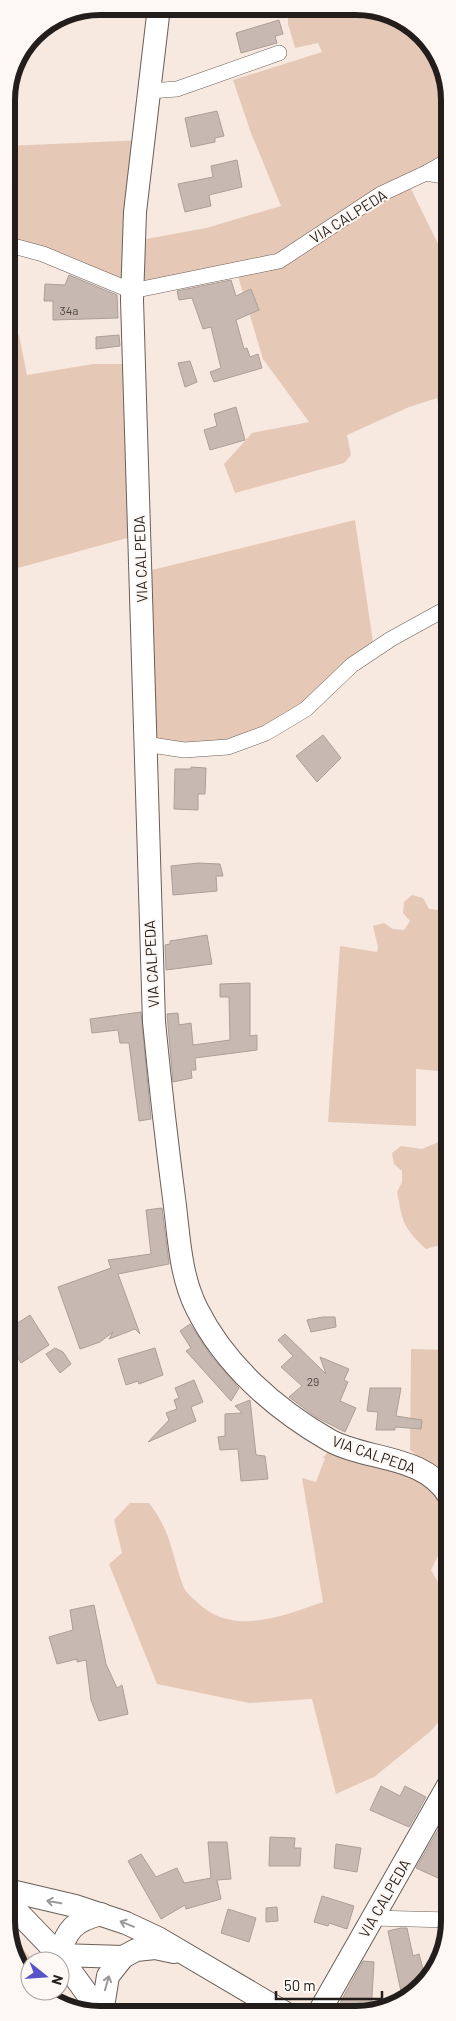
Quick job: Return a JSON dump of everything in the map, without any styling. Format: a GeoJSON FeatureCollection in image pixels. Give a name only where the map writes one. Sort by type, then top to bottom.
{"type":"FeatureCollection","features":[{"type":"Feature","properties":{"kind":"street","name":"VIA CALPEDA"},"geometry":{"type":"LineString","coordinates":[[159,15],[135,212],[132,290],[154,1022],[164,1122],[183,1271],[196,1308],[218,1343],[253,1386],[287,1413],[331,1441],[417,1467],[441,1483]]}},
{"type":"Feature","properties":{"kind":"street"},"geometry":{"type":"LineString","coordinates":[[149,91],[177,89],[279,53]]}},
{"type":"Feature","properties":{"kind":"street","name":"VIA CALPEDA"},"geometry":{"type":"LineString","coordinates":[[132,290],[279,261],[381,194],[441,165]]}},
{"type":"Feature","properties":{"kind":"street"},"geometry":{"type":"LineString","coordinates":[[426,173],[441,176]]}},
{"type":"Feature","properties":{"kind":"street"},"geometry":{"type":"LineString","coordinates":[[15,246],[44,254],[132,290]]}},
{"type":"Feature","properties":{"kind":"street"},"geometry":{"type":"LineString","coordinates":[[145,744],[184,750],[228,747],[266,733],[306,709],[352,665],[391,639],[441,611]]}},
{"type":"Feature","properties":{"kind":"street","name":"VIA CALPEDA"},"geometry":{"type":"LineString","coordinates":[[322,2006],[441,1798]]}},
{"type":"Feature","properties":{"kind":"street"},"geometry":{"type":"LineString","coordinates":[[15,1892],[101,1914],[158,1938],[273,2006]]}},
{"type":"Feature","properties":{"kind":"street"},"geometry":{"type":"LineString","coordinates":[[15,1909],[55,1951]]}},
{"type":"Feature","properties":{"kind":"street"},"geometry":{"type":"LineString","coordinates":[[60,1951],[64,1939],[72,1926],[84,1918],[101,1914]]}},
{"type":"Feature","properties":{"kind":"street"},"geometry":{"type":"LineString","coordinates":[[372,1918],[441,1920]]}},
{"type":"Feature","properties":{"kind":"street"},"geometry":{"type":"LineString","coordinates":[[103,2006],[108,1976],[122,1957],[136,1950],[145,1949],[182,1953]]}},
{"type":"Feature","properties":{"kind":"street"},"geometry":{"type":"LineString","coordinates":[[70,1955],[122,1957]]}},
{"type":"Feature","properties":{"kind":"street"},"geometry":{"type":"LineString","coordinates":[[70,1970],[96,2006]]}},
{"type":"Feature","properties":{"kind":"shaded area"},"geometry":{"type":"Polygon","coordinates":[[[288,15],[356,15],[388,21],[416,40],[423,48],[436,73],[441,100],[441,165],[407,181],[441,250],[441,418],[437,398],[409,407],[347,435],[351,455],[344,463],[235,493],[224,464],[252,433],[309,422],[263,359],[237,273],[132,290],[15,251],[15,146],[144,140],[141,240],[206,228],[281,206],[251,133],[233,80],[322,52],[318,43],[295,48],[288,24],[288,15]]]}},
{"type":"Feature","properties":{"kind":"shaded area"},"geometry":{"type":"Polygon","coordinates":[[[19,335],[27,375],[93,364],[136,364],[138,535],[15,569],[15,336],[19,335]]]}},
{"type":"Feature","properties":{"kind":"shaded area"},"geometry":{"type":"Polygon","coordinates":[[[355,520],[374,649],[307,709],[227,746],[143,744],[140,573],[355,520]]]}},
{"type":"Feature","properties":{"kind":"shaded area"},"geometry":{"type":"Polygon","coordinates":[[[441,866],[441,881],[438,870],[441,866]]]}},
{"type":"Feature","properties":{"kind":"shaded area"},"geometry":{"type":"Polygon","coordinates":[[[412,895],[423,898],[429,909],[440,910],[441,908],[441,1071],[416,1069],[416,1126],[328,1122],[340,946],[377,952],[378,947],[373,926],[384,923],[393,929],[404,930],[410,921],[403,913],[404,902],[412,895]]]}},
{"type":"Feature","properties":{"kind":"shaded area"},"geometry":{"type":"Polygon","coordinates":[[[441,1141],[441,1247],[436,1246],[426,1249],[409,1230],[401,1213],[397,1192],[402,1182],[402,1171],[394,1164],[392,1153],[401,1146],[422,1149],[441,1141]]]}},
{"type":"Feature","properties":{"kind":"shaded area"},"geometry":{"type":"Polygon","coordinates":[[[411,1349],[441,1350],[441,1475],[410,1450],[411,1349]]]}},
{"type":"Feature","properties":{"kind":"shaded area"},"geometry":{"type":"Polygon","coordinates":[[[335,1443],[417,1474],[434,1489],[441,1501],[441,1549],[431,1570],[441,1587],[441,1718],[431,1731],[374,1777],[336,1794],[312,1699],[249,1703],[157,1684],[109,1564],[122,1553],[114,1520],[130,1503],[149,1503],[163,1525],[185,1590],[211,1613],[226,1619],[258,1620],[291,1613],[323,1602],[302,1478],[316,1482],[325,1458],[323,1458],[335,1443]]]}},
{"type":"Feature","properties":{"kind":"shaded area"},"geometry":{"type":"Polygon","coordinates":[[[18,1942],[25,1951],[21,1951],[18,1942]]]}},
{"type":"Feature","properties":{"kind":"building"},"geometry":{"type":"Polygon","coordinates":[[[279,20],[283,34],[275,36],[277,43],[241,53],[236,33],[279,20]]]}},
{"type":"Feature","properties":{"kind":"building"},"geometry":{"type":"Polygon","coordinates":[[[217,111],[224,136],[215,138],[215,142],[191,147],[185,118],[217,111]]]}},
{"type":"Feature","properties":{"kind":"building"},"geometry":{"type":"Polygon","coordinates":[[[237,160],[242,187],[209,195],[211,206],[185,212],[178,184],[213,177],[211,166],[237,160]]]}},
{"type":"Feature","properties":{"kind":"building"},"geometry":{"type":"Polygon","coordinates":[[[69,275],[117,295],[118,318],[53,320],[53,301],[44,301],[45,284],[65,285],[69,275]]]}},
{"type":"Feature","properties":{"kind":"building"},"geometry":{"type":"Polygon","coordinates":[[[231,280],[236,296],[251,289],[259,310],[236,320],[244,349],[247,348],[250,357],[258,354],[262,368],[214,382],[210,372],[221,368],[211,327],[203,329],[192,298],[179,300],[177,291],[231,280]]]}},
{"type":"Feature","properties":{"kind":"building"},"geometry":{"type":"Polygon","coordinates":[[[119,335],[120,346],[96,349],[96,337],[119,335]]]}},
{"type":"Feature","properties":{"kind":"building"},"geometry":{"type":"Polygon","coordinates":[[[190,361],[197,382],[185,387],[178,363],[190,361]]]}},
{"type":"Feature","properties":{"kind":"building"},"geometry":{"type":"Polygon","coordinates":[[[236,407],[245,440],[210,450],[204,430],[217,426],[214,414],[236,407]]]}},
{"type":"Feature","properties":{"kind":"building"},"geometry":{"type":"Polygon","coordinates":[[[323,735],[341,758],[317,782],[296,756],[323,735]]]}},
{"type":"Feature","properties":{"kind":"building"},"geometry":{"type":"Polygon","coordinates":[[[191,767],[206,768],[205,794],[198,794],[198,810],[174,809],[175,769],[191,769],[191,767]]]}},
{"type":"Feature","properties":{"kind":"building"},"geometry":{"type":"Polygon","coordinates":[[[198,863],[220,864],[223,876],[216,876],[217,891],[173,895],[171,866],[198,863]]]}},
{"type":"Feature","properties":{"kind":"building"},"geometry":{"type":"Polygon","coordinates":[[[207,935],[212,964],[166,970],[165,945],[170,944],[170,941],[207,935]]]}},
{"type":"Feature","properties":{"kind":"building"},"geometry":{"type":"Polygon","coordinates":[[[250,983],[250,1036],[257,1035],[257,1050],[195,1058],[196,1070],[191,1070],[192,1078],[173,1082],[167,1014],[178,1013],[179,1025],[191,1023],[193,1045],[230,1040],[229,997],[220,997],[220,984],[250,983]]]}},
{"type":"Feature","properties":{"kind":"building"},"geometry":{"type":"Polygon","coordinates":[[[141,1012],[151,1119],[139,1121],[129,1043],[120,1043],[118,1030],[92,1033],[90,1019],[141,1012]]]}},
{"type":"Feature","properties":{"kind":"building"},"geometry":{"type":"Polygon","coordinates":[[[162,1208],[169,1264],[118,1274],[140,1334],[135,1329],[109,1339],[113,1332],[100,1342],[80,1349],[58,1287],[111,1268],[108,1260],[151,1254],[146,1210],[162,1208]]]}},
{"type":"Feature","properties":{"kind":"building"},"geometry":{"type":"Polygon","coordinates":[[[30,1315],[49,1345],[21,1363],[15,1353],[15,1325],[30,1315]]]}},
{"type":"Feature","properties":{"kind":"building"},"geometry":{"type":"Polygon","coordinates":[[[335,1317],[336,1327],[311,1332],[307,1320],[335,1317]]]}},
{"type":"Feature","properties":{"kind":"building"},"geometry":{"type":"Polygon","coordinates":[[[190,1324],[212,1357],[239,1388],[231,1401],[186,1351],[191,1348],[180,1331],[190,1324]]]}},
{"type":"Feature","properties":{"kind":"building"},"geometry":{"type":"Polygon","coordinates":[[[285,1334],[326,1374],[320,1357],[349,1369],[344,1380],[348,1382],[340,1401],[356,1408],[345,1432],[316,1417],[289,1397],[302,1386],[281,1367],[293,1356],[278,1340],[285,1334]]]}},
{"type":"Feature","properties":{"kind":"building"},"geometry":{"type":"Polygon","coordinates":[[[55,1348],[63,1352],[71,1364],[60,1373],[46,1354],[55,1348]]]}},
{"type":"Feature","properties":{"kind":"building"},"geometry":{"type":"Polygon","coordinates":[[[155,1348],[163,1375],[139,1384],[138,1381],[126,1385],[118,1359],[155,1348]]]}},
{"type":"Feature","properties":{"kind":"building"},"geometry":{"type":"Polygon","coordinates":[[[194,1380],[203,1402],[191,1407],[196,1421],[148,1442],[169,1420],[166,1413],[177,1409],[174,1400],[179,1398],[175,1388],[194,1380]]]}},
{"type":"Feature","properties":{"kind":"building"},"geometry":{"type":"Polygon","coordinates":[[[370,1388],[401,1388],[396,1416],[422,1420],[421,1429],[395,1427],[395,1430],[376,1430],[378,1412],[367,1411],[370,1388]]]}},
{"type":"Feature","properties":{"kind":"building"},"geometry":{"type":"Polygon","coordinates":[[[250,1400],[256,1455],[265,1456],[268,1479],[241,1481],[238,1449],[220,1450],[218,1437],[225,1436],[225,1414],[242,1413],[235,1406],[250,1400]]]}},
{"type":"Feature","properties":{"kind":"building"},"geometry":{"type":"Polygon","coordinates":[[[94,1605],[106,1664],[117,1688],[122,1685],[128,1714],[99,1721],[91,1700],[86,1660],[77,1662],[77,1659],[57,1664],[49,1637],[73,1630],[70,1610],[94,1605]]]}},
{"type":"Feature","properties":{"kind":"building"},"geometry":{"type":"Polygon","coordinates":[[[381,1786],[400,1796],[405,1786],[426,1797],[409,1827],[370,1810],[381,1786]]]}},
{"type":"Feature","properties":{"kind":"building"},"geometry":{"type":"Polygon","coordinates":[[[441,1825],[441,1872],[438,1878],[416,1868],[441,1825]]]}},
{"type":"Feature","properties":{"kind":"building"},"geometry":{"type":"Polygon","coordinates":[[[270,1837],[295,1838],[294,1848],[301,1848],[300,1866],[269,1866],[270,1837]]]}},
{"type":"Feature","properties":{"kind":"building"},"geometry":{"type":"Polygon","coordinates":[[[208,1842],[227,1842],[231,1879],[217,1880],[221,1899],[186,1909],[185,1905],[161,1919],[128,1861],[141,1854],[156,1877],[177,1868],[184,1883],[211,1878],[208,1842]]]}},
{"type":"Feature","properties":{"kind":"building"},"geometry":{"type":"Polygon","coordinates":[[[336,1844],[361,1848],[357,1872],[334,1868],[336,1844]]]}},
{"type":"Feature","properties":{"kind":"building"},"geometry":{"type":"Polygon","coordinates":[[[322,1896],[354,1906],[347,1929],[329,1923],[328,1926],[314,1922],[322,1896]]]}},
{"type":"Feature","properties":{"kind":"building"},"geometry":{"type":"Polygon","coordinates":[[[277,1907],[278,1921],[266,1922],[266,1908],[277,1907]]]}},
{"type":"Feature","properties":{"kind":"building"},"geometry":{"type":"Polygon","coordinates":[[[228,1909],[256,1918],[249,1942],[221,1933],[228,1909]]]}},
{"type":"Feature","properties":{"kind":"building"},"geometry":{"type":"Polygon","coordinates":[[[407,1928],[413,1956],[419,1954],[424,1972],[401,1992],[388,1931],[407,1928]]]}},
{"type":"Feature","properties":{"kind":"building"},"geometry":{"type":"Polygon","coordinates":[[[363,1961],[374,1962],[372,2004],[341,2006],[341,2001],[363,1961]]]}}]}
